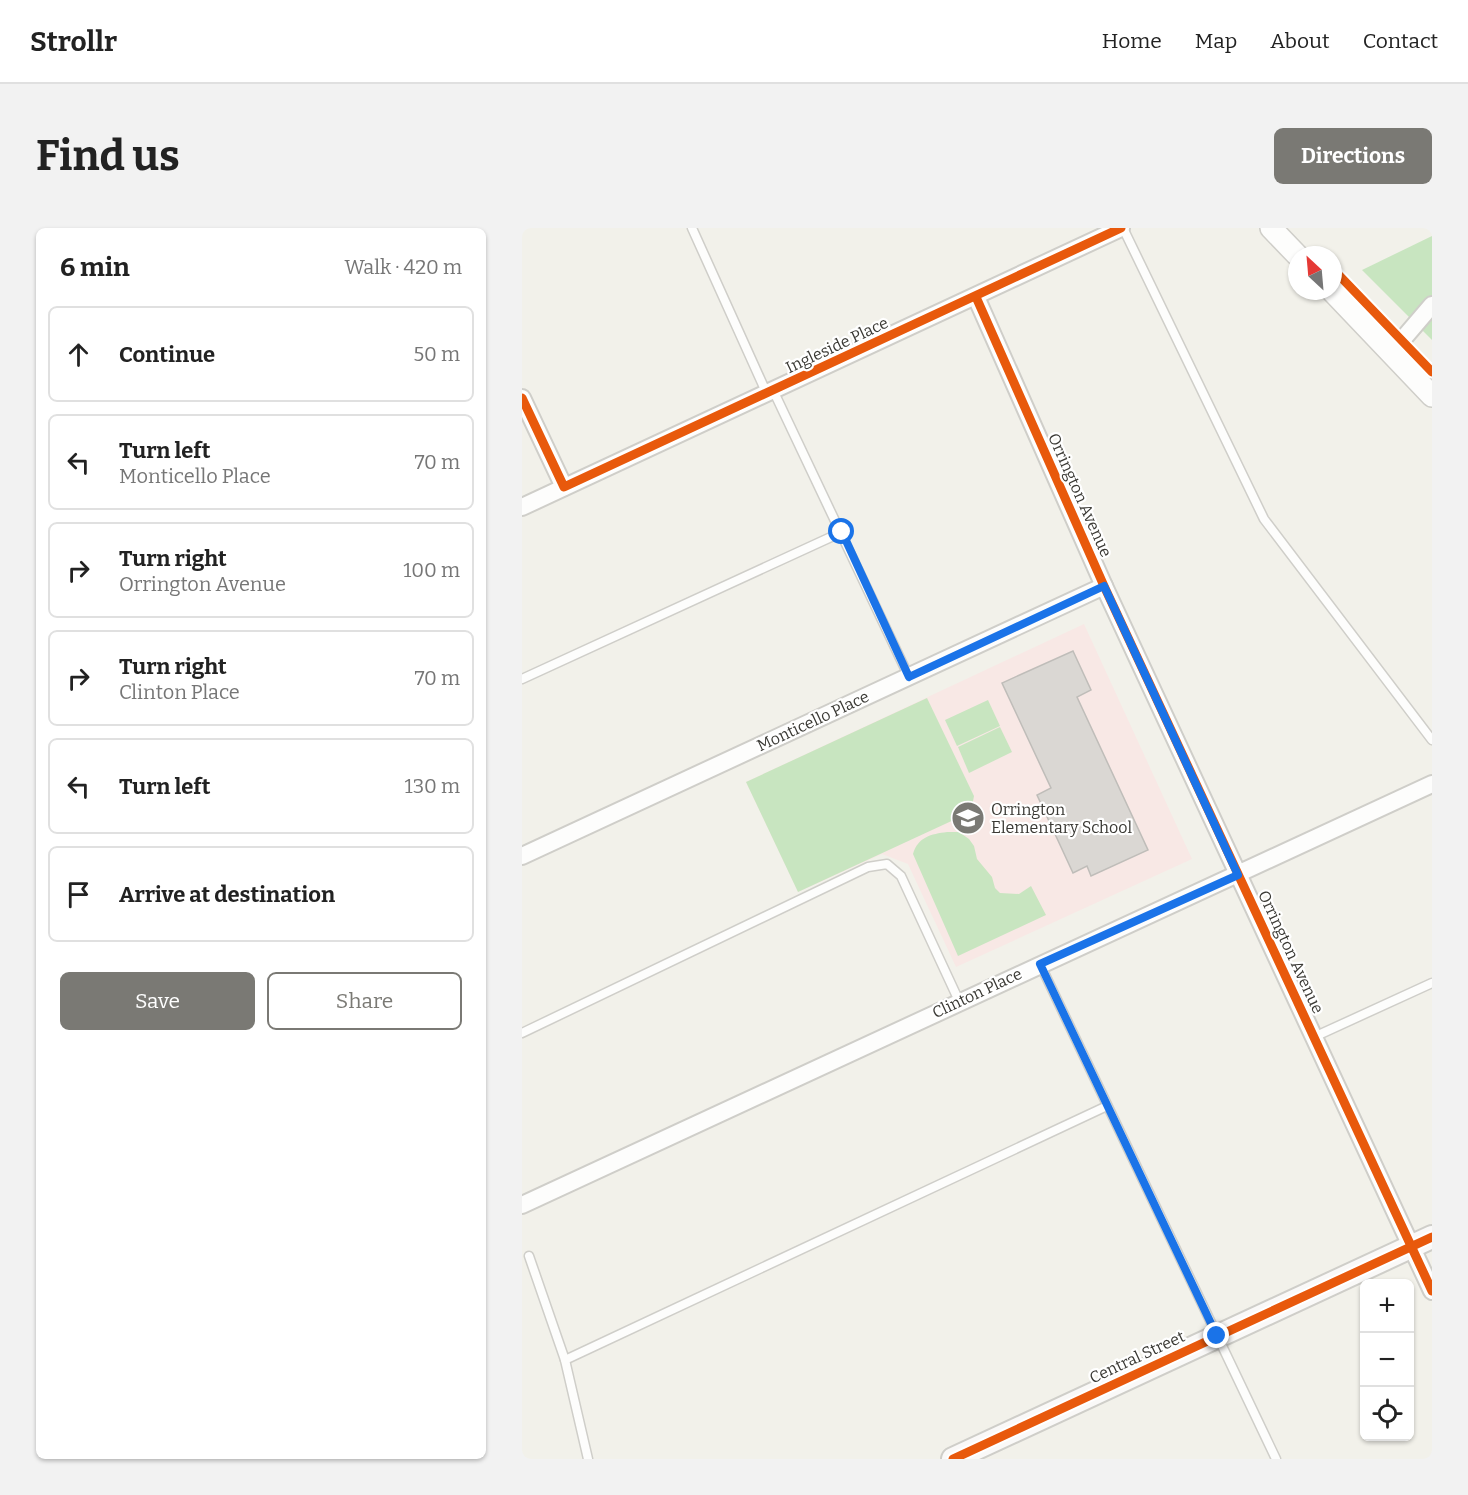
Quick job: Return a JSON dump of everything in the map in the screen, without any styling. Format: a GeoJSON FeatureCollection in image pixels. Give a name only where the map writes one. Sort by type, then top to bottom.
{"type":"FeatureCollection","features":[{"type":"Feature","properties":{"kind":"main road","name":"Central Street"},"geometry":{"type":"LineString","coordinates":[[953,1459],[1432,1237]]}},
{"type":"Feature","properties":{"kind":"street","name":"Ingleside Place"},"geometry":{"type":"LineString","coordinates":[[522,507],[1122,228]]}},
{"type":"Feature","properties":{"kind":"street"},"geometry":{"type":"LineString","coordinates":[[1271,228],[1288,246]]}},
{"type":"Feature","properties":{"kind":"street","name":"Orrington Avenue"},"geometry":{"type":"LineString","coordinates":[[976,297],[1104,586],[1432,1291]]}},
{"type":"Feature","properties":{"kind":"street"},"geometry":{"type":"LineString","coordinates":[[1341,300],[1432,396]]}},
{"type":"Feature","properties":{"kind":"street"},"geometry":{"type":"LineString","coordinates":[[1391,353],[1432,305]]}},
{"type":"Feature","properties":{"kind":"street"},"geometry":{"type":"LineString","coordinates":[[522,398],[564,487]]}},
{"type":"Feature","properties":{"kind":"street","name":"Monticello Place"},"geometry":{"type":"LineString","coordinates":[[522,856],[1104,586]]}},
{"type":"Feature","properties":{"kind":"street","name":"Clinton Place"},"geometry":{"type":"LineString","coordinates":[[522,1204],[1432,784]]}},
{"type":"Feature","properties":{"kind":"lane"},"geometry":{"type":"LineString","coordinates":[[692,228],[770,392],[842,532],[909,677]]}},
{"type":"Feature","properties":{"kind":"lane"},"geometry":{"type":"LineString","coordinates":[[1122,228],[1264,519],[1432,740]]}},
{"type":"Feature","properties":{"kind":"lane"},"geometry":{"type":"LineString","coordinates":[[522,678],[842,532]]}},
{"type":"Feature","properties":{"kind":"lane"},"geometry":{"type":"LineString","coordinates":[[522,1033],[857,872],[887,864],[901,876],[959,1001]]}},
{"type":"Feature","properties":{"kind":"lane"},"geometry":{"type":"LineString","coordinates":[[1040,964],[1275,1459]]}},
{"type":"Feature","properties":{"kind":"lane"},"geometry":{"type":"LineString","coordinates":[[1314,1038],[1432,984]]}},
{"type":"Feature","properties":{"kind":"lane"},"geometry":{"type":"LineString","coordinates":[[565,1360],[1107,1106]]}},
{"type":"Feature","properties":{"kind":"lane"},"geometry":{"type":"LineString","coordinates":[[529,1256],[565,1360],[588,1459]]}},
{"type":"Feature","properties":{"kind":"shaded area","name":"Orrington Elementary School"},"geometry":{"type":"Polygon","coordinates":[[[1084,624],[1192,859],[956,967],[908,864],[882,854],[798,892],[746,782],[1084,624]]]}},
{"type":"Feature","properties":{"kind":"green space"},"geometry":{"type":"Polygon","coordinates":[[[1432,236],[1432,340],[1362,270],[1432,236]]]}},
{"type":"Feature","properties":{"kind":"green space"},"geometry":{"type":"Polygon","coordinates":[[[927,698],[974,796],[971,812],[798,892],[746,782],[927,698]]]}},
{"type":"Feature","properties":{"kind":"green space"},"geometry":{"type":"Polygon","coordinates":[[[988,700],[1000,726],[957,746],[945,720],[988,700]]]}},
{"type":"Feature","properties":{"kind":"green space"},"geometry":{"type":"Polygon","coordinates":[[[1000,727],[1012,752],[969,773],[958,747],[1000,727]]]}},
{"type":"Feature","properties":{"kind":"green space"},"geometry":{"type":"Polygon","coordinates":[[[959,832],[969,839],[974,846],[977,859],[992,877],[995,888],[1000,893],[1019,894],[1031,886],[1046,915],[958,956],[913,854],[918,844],[926,837],[959,832]]]}},
{"type":"Feature","properties":{"kind":"building"},"geometry":{"type":"Polygon","coordinates":[[[1073,651],[1091,690],[1077,697],[1148,850],[1091,876],[1087,866],[1073,873],[1037,795],[1051,788],[1002,683],[1073,651]]]}},
{"type":"Feature","properties":{"kind":"cycle path"},"geometry":{"type":"LineString","coordinates":[[522,398],[564,487],[1121,228]]}},
{"type":"Feature","properties":{"kind":"cycle path"},"geometry":{"type":"LineString","coordinates":[[1342,278],[1432,372]]}},
{"type":"Feature","properties":{"kind":"cycle path"},"geometry":{"type":"LineString","coordinates":[[976,297],[1104,586],[1432,1291]]}},
{"type":"Feature","properties":{"kind":"cycle path"},"geometry":{"type":"LineString","coordinates":[[953,1459],[1432,1237]]}},
{"type":"Feature","properties":{"kind":"place","name":"Orrington Elementary School"},"geometry":{"type":"Point","coordinates":[968,818]}},
{"type":"Feature","properties":{"kind":"route"},"geometry":{"type":"LineString","coordinates":[[842,532],[909,677],[1104,586],[1238,875],[1040,964],[1217,1336]]}}]}
